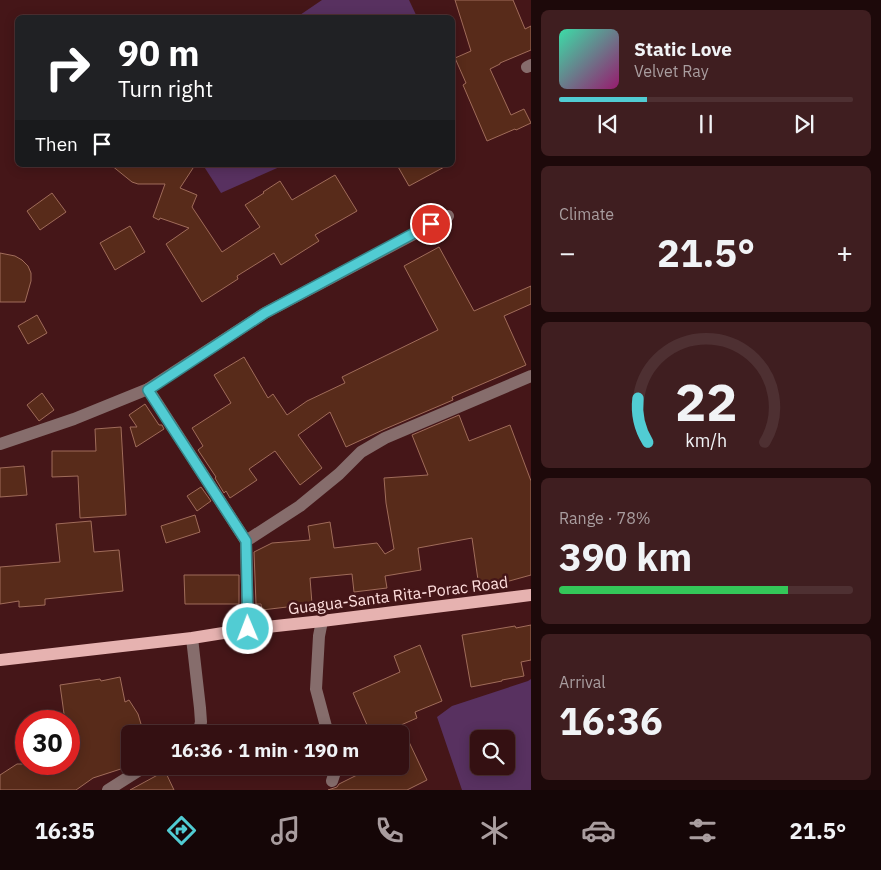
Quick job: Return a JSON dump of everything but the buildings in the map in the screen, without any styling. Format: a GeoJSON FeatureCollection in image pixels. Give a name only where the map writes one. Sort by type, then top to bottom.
{"type":"FeatureCollection","features":[{"type":"Feature","properties":{"kind":"main road","name":"Guagua-Santa Rita-Porac Road"},"geometry":{"type":"LineString","coordinates":[[0,660],[531,595]]}},
{"type":"Feature","properties":{"kind":"street"},"geometry":{"type":"LineString","coordinates":[[0,444],[74,419],[148,390],[265,313],[448,216]]}},
{"type":"Feature","properties":{"kind":"street"},"geometry":{"type":"LineString","coordinates":[[246,541],[300,506],[339,474],[361,452],[385,438],[531,376]]}},
{"type":"Feature","properties":{"kind":"street"},"geometry":{"type":"LineString","coordinates":[[148,390],[246,541],[248,629]]}},
{"type":"Feature","properties":{"kind":"street"},"geometry":{"type":"LineString","coordinates":[[322,621],[319,636],[316,690],[326,725]]}},
{"type":"Feature","properties":{"kind":"street"},"geometry":{"type":"LineString","coordinates":[[192,638],[200,725]]}},
{"type":"Feature","properties":{"kind":"street"},"geometry":{"type":"LineString","coordinates":[[108,790],[132,775]]}},
{"type":"Feature","properties":{"kind":"street"},"geometry":{"type":"LineString","coordinates":[[332,781],[334,775]]}},
{"type":"Feature","properties":{"kind":"shaded area"},"geometry":{"type":"Polygon","coordinates":[[[322,0],[409,0],[416,15],[300,15],[322,0]]]}},
{"type":"Feature","properties":{"kind":"shaded area"},"geometry":{"type":"Polygon","coordinates":[[[204,167],[280,167],[221,193],[204,167]]]}},
{"type":"Feature","properties":{"kind":"shaded area"},"geometry":{"type":"Polygon","coordinates":[[[531,679],[531,790],[462,790],[437,717],[452,706],[531,679]]]}},
{"type":"Feature","properties":{"kind":"route"},"geometry":{"type":"LineString","coordinates":[[248,629],[246,541],[148,390],[265,313],[431,224]]}}]}
